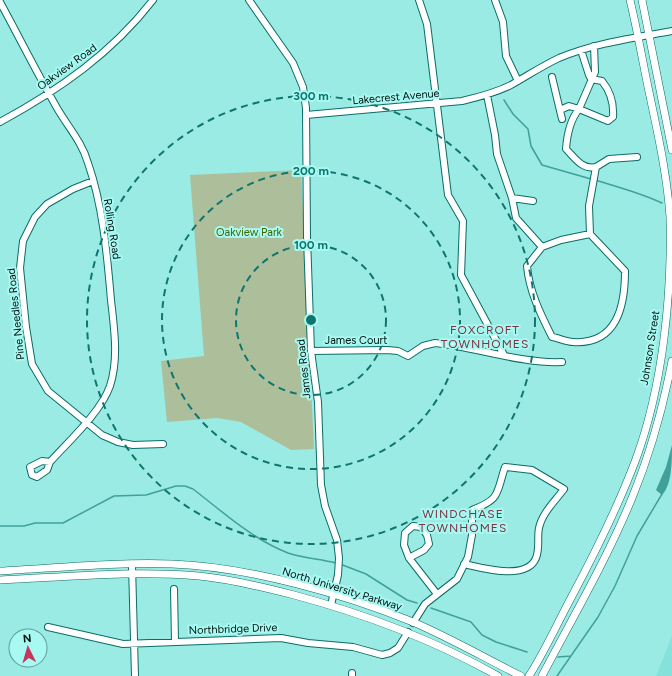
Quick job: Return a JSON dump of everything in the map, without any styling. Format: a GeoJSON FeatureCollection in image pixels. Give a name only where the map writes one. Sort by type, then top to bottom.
{"type":"FeatureCollection","features":[{"type":"Feature","properties":{"kind":"main road","name":"Johnson Street"},"geometry":{"type":"LineString","coordinates":[[529,676],[594,555],[625,486],[646,426],[662,352],[668,298],[670,218],[664,163],[639,37],[630,0]]}},
{"type":"Feature","properties":{"kind":"main road"},"geometry":{"type":"LineString","coordinates":[[642,0],[672,150]]}},
{"type":"Feature","properties":{"kind":"main road","name":"Johnson Street"},"geometry":{"type":"LineString","coordinates":[[542,676],[600,567],[632,498],[658,421],[672,361]]}},
{"type":"Feature","properties":{"kind":"main road","name":"North University Parkway"},"geometry":{"type":"LineString","coordinates":[[0,571],[172,564],[218,568],[290,583],[333,595],[413,622],[521,676]]}},
{"type":"Feature","properties":{"kind":"main road","name":"North University Parkway"},"geometry":{"type":"LineString","coordinates":[[0,580],[132,574],[200,576],[270,589],[331,605],[408,632],[470,660],[498,676]]}},
{"type":"Feature","properties":{"kind":"street","name":"Oakview Road"},"geometry":{"type":"LineString","coordinates":[[0,122],[49,94],[89,66],[122,36],[152,0]]}},
{"type":"Feature","properties":{"kind":"street","name":"James Road"},"geometry":{"type":"LineString","coordinates":[[249,0],[293,63],[303,87],[306,115],[307,237],[311,351],[318,402],[321,485],[338,549],[339,569],[331,605]]}},
{"type":"Feature","properties":{"kind":"street"},"geometry":{"type":"LineString","coordinates":[[419,0],[427,24],[448,195],[463,220],[461,275],[504,354]]}},
{"type":"Feature","properties":{"kind":"street"},"geometry":{"type":"LineString","coordinates":[[495,0],[503,22],[506,56],[518,81]]}},
{"type":"Feature","properties":{"kind":"street","name":"Rolling Road"},"geometry":{"type":"LineString","coordinates":[[0,2],[49,94],[79,141],[88,162],[93,181],[105,248],[115,352],[114,369],[109,388],[87,422],[50,462]]}},
{"type":"Feature","properties":{"kind":"street","name":"Lakecrest Avenue"},"geometry":{"type":"LineString","coordinates":[[306,115],[462,101],[487,95],[518,81],[555,61],[581,50],[594,46],[672,31]]}},
{"type":"Feature","properties":{"kind":"street"},"geometry":{"type":"LineString","coordinates":[[594,46],[595,72],[579,109],[573,117],[567,136],[566,149],[580,165],[589,168],[596,167],[609,159],[637,156]]}},
{"type":"Feature","properties":{"kind":"street"},"geometry":{"type":"LineString","coordinates":[[581,50],[591,79]]}},
{"type":"Feature","properties":{"kind":"street"},"geometry":{"type":"LineString","coordinates":[[552,77],[562,119]]}},
{"type":"Feature","properties":{"kind":"street"},"geometry":{"type":"LineString","coordinates":[[560,110],[569,106],[608,121],[613,117],[614,108],[612,96],[608,87],[602,81],[591,79]]}},
{"type":"Feature","properties":{"kind":"street"},"geometry":{"type":"LineString","coordinates":[[487,95],[495,135],[497,154],[512,198],[516,218],[542,247]]}},
{"type":"Feature","properties":{"kind":"street"},"geometry":{"type":"LineString","coordinates":[[590,234],[561,240],[542,247],[527,266],[528,274],[542,316],[552,337],[571,342],[594,340],[605,333],[616,320],[621,311],[625,292],[625,271],[590,234],[589,206],[596,167]]}},
{"type":"Feature","properties":{"kind":"street","name":"Pine Needles Road"},"geometry":{"type":"LineString","coordinates":[[93,181],[58,197],[47,204],[35,217],[23,241],[20,268],[26,327],[32,364],[48,391],[102,435],[118,442],[133,445],[163,444]]}},
{"type":"Feature","properties":{"kind":"street"},"geometry":{"type":"LineString","coordinates":[[512,198],[534,201]]}},
{"type":"Feature","properties":{"kind":"street","name":"James Court"},"geometry":{"type":"LineString","coordinates":[[311,351],[387,350],[398,351],[408,356],[423,346],[435,343],[545,362],[562,362]]}},
{"type":"Feature","properties":{"kind":"street"},"geometry":{"type":"LineString","coordinates":[[413,622],[425,604],[457,579],[471,548],[472,510],[490,504],[495,498],[505,467],[532,470],[564,489],[543,518],[539,528],[538,548],[535,560],[527,568],[507,572],[464,564]]}},
{"type":"Feature","properties":{"kind":"street"},"geometry":{"type":"LineString","coordinates":[[409,558],[424,550],[429,544],[427,535],[421,527],[413,526],[405,533],[404,545],[409,558],[437,594]]}},
{"type":"Feature","properties":{"kind":"street"},"geometry":{"type":"LineString","coordinates":[[132,565],[135,676]]}},
{"type":"Feature","properties":{"kind":"street"},"geometry":{"type":"LineString","coordinates":[[174,589],[175,642]]}},
{"type":"Feature","properties":{"kind":"street","name":"Northbridge Drive"},"geometry":{"type":"LineString","coordinates":[[48,627],[123,644],[281,638],[308,643],[353,647],[382,655],[390,653],[398,648],[408,632]]}},
{"type":"Feature","properties":{"kind":"shaded area"},"geometry":{"type":"Polygon","coordinates":[[[672,445],[670,479],[662,495],[656,490],[666,467],[672,445]]]}},
{"type":"Feature","properties":{"kind":"shaded area"},"geometry":{"type":"Polygon","coordinates":[[[672,636],[672,676],[656,676],[672,636]]]}},
{"type":"Feature","properties":{"kind":"green space","name":"Oakview Park"},"geometry":{"type":"Polygon","coordinates":[[[301,170],[314,449],[291,450],[241,422],[217,418],[167,422],[161,361],[204,356],[190,175],[301,170]]]}},
{"type":"Feature","properties":{"kind":"waterway"},"geometry":{"type":"LineString","coordinates":[[504,100],[513,114],[528,129],[531,146],[542,165],[591,179]]}},
{"type":"Feature","properties":{"kind":"waterway"},"geometry":{"type":"LineString","coordinates":[[595,180],[638,193],[662,203]]}},
{"type":"Feature","properties":{"kind":"waterway"},"geometry":{"type":"LineString","coordinates":[[0,526],[24,526],[35,523],[63,523],[114,496],[146,495],[176,486],[185,486],[193,489],[250,533],[275,547],[294,555],[336,563]]}},
{"type":"Feature","properties":{"kind":"waterway"},"geometry":{"type":"LineString","coordinates":[[557,676],[598,617],[615,586],[637,536],[662,494]]}},
{"type":"Feature","properties":{"kind":"waterway"},"geometry":{"type":"LineString","coordinates":[[340,564],[366,574],[407,600],[417,603]]}},
{"type":"Feature","properties":{"kind":"waterway"},"geometry":{"type":"LineString","coordinates":[[431,608],[471,622],[482,635],[496,642],[527,652]]}},
{"type":"Feature","properties":{"kind":"waterway"},"geometry":{"type":"LineString","coordinates":[[558,657],[571,656]]}},
{"type":"Feature","properties":{"kind":"district","name":"FOXCROFT TOWNHOMES"},"geometry":{"type":"Point","coordinates":[485,337]}},
{"type":"Feature","properties":{"kind":"district","name":"WINDCHASE TOWNHOMES"},"geometry":{"type":"Point","coordinates":[463,521]}}]}
